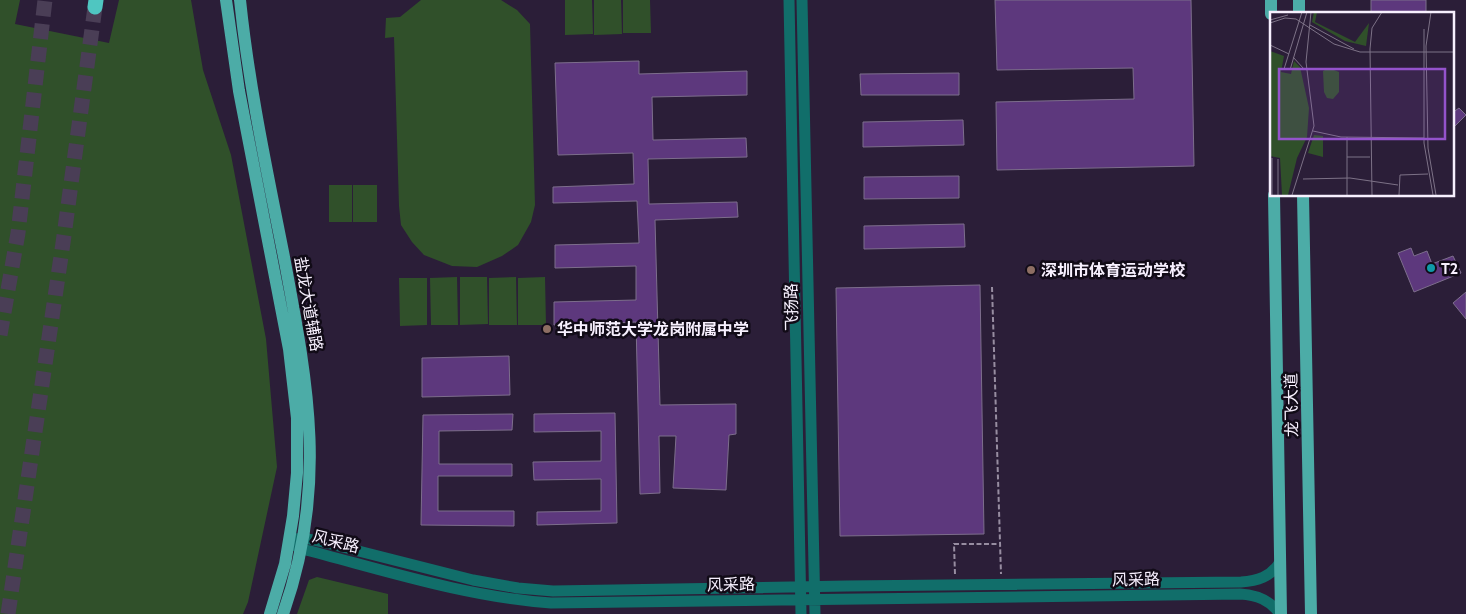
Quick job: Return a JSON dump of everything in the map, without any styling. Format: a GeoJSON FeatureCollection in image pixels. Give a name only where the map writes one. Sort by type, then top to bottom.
{"type":"FeatureCollection","features":[{"type":"Feature","properties":{"kind":"main road","name":"盐龙大道辅路"},"geometry":{"type":"LineString","coordinates":[[240,0],[254,104],[304,366],[311,448],[308,504],[303,544],[283,614]]}},
{"type":"Feature","properties":{"kind":"main road","name":"盐龙大道辅路"},"geometry":{"type":"LineString","coordinates":[[226,1],[238,91],[289,348],[296,418],[297,473],[289,541],[282,575],[270,614]]}},
{"type":"Feature","properties":{"kind":"main road","name":"龙飞大道"},"geometry":{"type":"LineString","coordinates":[[1274,196],[1280,614]]}},
{"type":"Feature","properties":{"kind":"main road","name":"龙飞大道"},"geometry":{"type":"LineString","coordinates":[[1303,196],[1311,614]]}},
{"type":"Feature","properties":{"kind":"street","name":"飞扬路"},"geometry":{"type":"LineString","coordinates":[[789,0],[801,614]]}},
{"type":"Feature","properties":{"kind":"street","name":"飞扬路"},"geometry":{"type":"LineString","coordinates":[[802,0],[815,614]]}},
{"type":"Feature","properties":{"kind":"street","name":"风采路"},"geometry":{"type":"LineString","coordinates":[[289,541],[473,580],[537,590],[572,592],[801,593],[814,599],[1240,594],[1258,596],[1271,604],[1280,614]]}},
{"type":"Feature","properties":{"kind":"street","name":"风采路"},"geometry":{"type":"LineString","coordinates":[[303,544],[472,592],[496,597],[598,609],[801,593],[814,586],[1241,582],[1266,576],[1273,572],[1280,562]]}},
{"type":"Feature","properties":{"kind":"path"},"geometry":{"type":"LineString","coordinates":[[992,287],[1001,569]]}},
{"type":"Feature","properties":{"kind":"path"},"geometry":{"type":"LineString","coordinates":[[955,569],[954,544],[999,544]]}},
{"type":"Feature","properties":{"kind":"green space"},"geometry":{"type":"Polygon","coordinates":[[[0,0],[20,0],[15,24],[109,43],[119,0],[191,0],[203,70],[231,155],[266,339],[277,467],[248,602],[243,614],[0,614],[0,0]]]}},
{"type":"Feature","properties":{"kind":"green space"},"geometry":{"type":"Polygon","coordinates":[[[421,0],[501,0],[517,10],[530,24],[535,205],[531,222],[518,245],[502,256],[477,267],[452,266],[424,255],[412,242],[401,225],[394,37],[385,38],[386,18],[400,17],[421,0]]]}},
{"type":"Feature","properties":{"kind":"green space"},"geometry":{"type":"Polygon","coordinates":[[[565,0],[592,0],[593,34],[565,35],[565,0]]]}},
{"type":"Feature","properties":{"kind":"green space"},"geometry":{"type":"Polygon","coordinates":[[[594,0],[621,0],[622,34],[594,35],[594,0]]]}},
{"type":"Feature","properties":{"kind":"green space"},"geometry":{"type":"Polygon","coordinates":[[[623,0],[650,0],[651,33],[623,33],[623,0]]]}},
{"type":"Feature","properties":{"kind":"green space"},"geometry":{"type":"Polygon","coordinates":[[[329,185],[352,185],[352,222],[329,222],[329,185]]]}},
{"type":"Feature","properties":{"kind":"green space"},"geometry":{"type":"Polygon","coordinates":[[[353,185],[377,185],[377,222],[353,222],[353,185]]]}},
{"type":"Feature","properties":{"kind":"green space"},"geometry":{"type":"Polygon","coordinates":[[[457,277],[458,325],[431,325],[430,278],[457,277]]]}},
{"type":"Feature","properties":{"kind":"green space"},"geometry":{"type":"Polygon","coordinates":[[[460,277],[487,277],[488,324],[460,325],[460,277]]]}},
{"type":"Feature","properties":{"kind":"green space"},"geometry":{"type":"Polygon","coordinates":[[[516,277],[517,325],[489,325],[489,278],[516,277]]]}},
{"type":"Feature","properties":{"kind":"green space"},"geometry":{"type":"Polygon","coordinates":[[[545,277],[546,325],[518,325],[518,278],[545,277]]]}},
{"type":"Feature","properties":{"kind":"green space"},"geometry":{"type":"Polygon","coordinates":[[[399,278],[427,278],[427,325],[400,326],[399,278]]]}},
{"type":"Feature","properties":{"kind":"green space"},"geometry":{"type":"Polygon","coordinates":[[[317,577],[388,594],[388,614],[297,614],[309,580],[317,577]]]}},
{"type":"Feature","properties":{"kind":"building"},"geometry":{"type":"Polygon","coordinates":[[[995,0],[1191,0],[1194,166],[997,170],[996,102],[1134,99],[1133,68],[997,70],[995,0]]]}},
{"type":"Feature","properties":{"kind":"building"},"geometry":{"type":"Polygon","coordinates":[[[1371,0],[1426,0],[1426,12],[1371,12],[1371,0]]]}},
{"type":"Feature","properties":{"kind":"building"},"geometry":{"type":"Polygon","coordinates":[[[639,61],[639,74],[747,71],[747,95],[652,97],[653,140],[746,138],[747,157],[648,159],[649,204],[737,202],[738,217],[655,220],[660,405],[736,404],[736,434],[729,435],[726,490],[673,488],[676,436],[659,436],[660,493],[640,494],[636,322],[554,325],[554,302],[636,300],[636,266],[555,268],[555,245],[639,243],[637,201],[553,203],[553,187],[634,184],[633,153],[558,155],[555,63],[639,61]]]}},
{"type":"Feature","properties":{"kind":"building"},"geometry":{"type":"Polygon","coordinates":[[[959,73],[959,95],[861,95],[860,74],[959,73]]]}},
{"type":"Feature","properties":{"kind":"building"},"geometry":{"type":"Polygon","coordinates":[[[1459,108],[1466,115],[1454,127],[1454,112],[1459,108]]]}},
{"type":"Feature","properties":{"kind":"building"},"geometry":{"type":"Polygon","coordinates":[[[963,120],[964,145],[863,147],[863,122],[963,120]]]}},
{"type":"Feature","properties":{"kind":"building"},"geometry":{"type":"Polygon","coordinates":[[[959,176],[959,198],[864,199],[864,177],[959,176]]]}},
{"type":"Feature","properties":{"kind":"building"},"geometry":{"type":"Polygon","coordinates":[[[964,224],[965,247],[864,249],[864,226],[964,224]]]}},
{"type":"Feature","properties":{"kind":"building","name":"T2"},"geometry":{"type":"Polygon","coordinates":[[[1411,248],[1414,256],[1427,251],[1432,264],[1453,256],[1461,273],[1414,292],[1398,253],[1411,248]]]}},
{"type":"Feature","properties":{"kind":"building"},"geometry":{"type":"Polygon","coordinates":[[[980,285],[984,534],[840,536],[836,288],[980,285]]]}},
{"type":"Feature","properties":{"kind":"building"},"geometry":{"type":"Polygon","coordinates":[[[1466,292],[1466,319],[1453,303],[1466,292]]]}},
{"type":"Feature","properties":{"kind":"building"},"geometry":{"type":"Polygon","coordinates":[[[509,356],[510,395],[422,397],[422,358],[509,356]]]}},
{"type":"Feature","properties":{"kind":"building"},"geometry":{"type":"Polygon","coordinates":[[[615,413],[617,523],[537,525],[537,512],[601,511],[601,479],[534,480],[533,462],[601,461],[601,431],[534,432],[534,414],[615,413]]]}},
{"type":"Feature","properties":{"kind":"building"},"geometry":{"type":"Polygon","coordinates":[[[513,414],[512,430],[439,431],[439,464],[512,464],[512,476],[438,476],[438,511],[514,511],[514,526],[421,525],[423,415],[513,414]]]}},
{"type":"Feature","properties":{"kind":"tunnel"},"geometry":{"type":"LineString","coordinates":[[0,335],[18,233],[45,0]]}},
{"type":"Feature","properties":{"kind":"tunnel"},"geometry":{"type":"LineString","coordinates":[[8,614],[63,243],[95,7]]}},
{"type":"Feature","properties":{"kind":"place","name":"T2"},"geometry":{"type":"Point","coordinates":[1431,268]}},
{"type":"Feature","properties":{"kind":"place","name":"深圳市体育运动学校"},"geometry":{"type":"Point","coordinates":[1031,270]}},
{"type":"Feature","properties":{"kind":"place","name":"华中师范大学龙岗附属中学"},"geometry":{"type":"Point","coordinates":[547,329]}}]}
